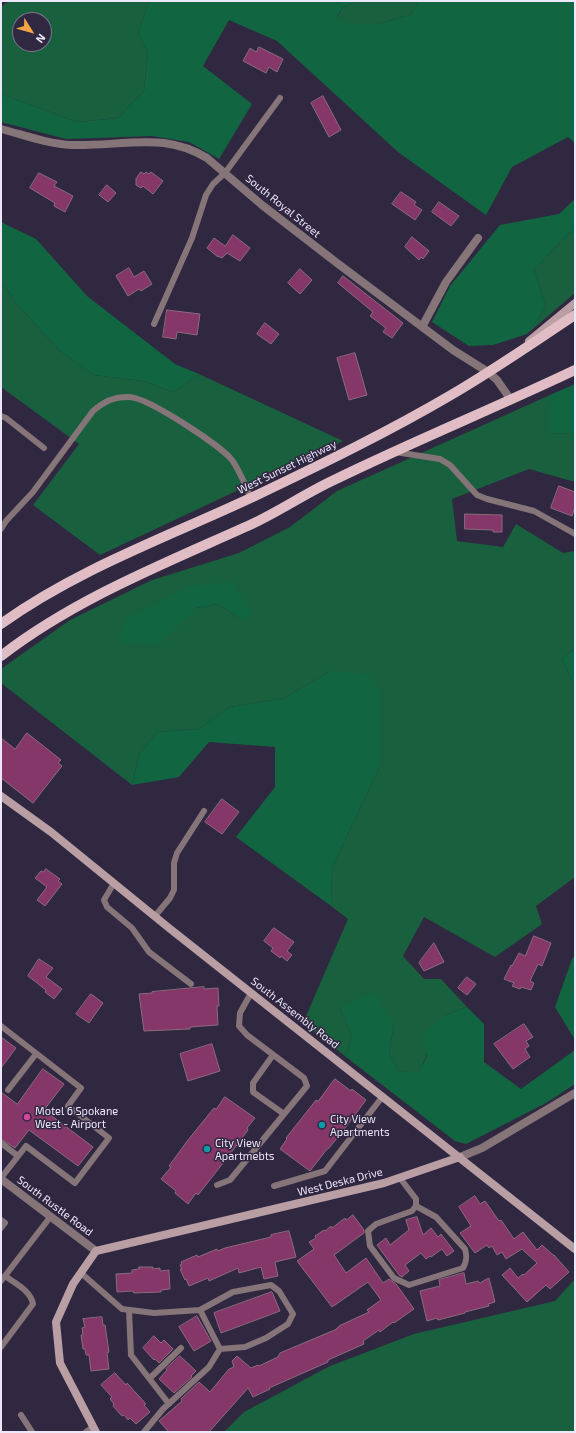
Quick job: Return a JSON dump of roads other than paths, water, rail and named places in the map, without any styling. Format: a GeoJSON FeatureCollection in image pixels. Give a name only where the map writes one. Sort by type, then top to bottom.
{"type":"FeatureCollection","features":[{"type":"Feature","properties":{"kind":"main road","name":"West Sunset Highway"},"geometry":{"type":"LineString","coordinates":[[1,624],[30,605],[89,571],[250,498],[392,428],[452,395],[575,314]]}},
{"type":"Feature","properties":{"kind":"main road"},"geometry":{"type":"LineString","coordinates":[[1,656],[34,632],[85,602],[262,519],[334,480],[575,370]]}},
{"type":"Feature","properties":{"kind":"street","name":"South Royal Street"},"geometry":{"type":"LineString","coordinates":[[1,129],[71,145],[164,143],[198,153],[207,158],[291,228],[422,327],[453,350],[488,372],[497,380],[511,400]]}},
{"type":"Feature","properties":{"kind":"street"},"geometry":{"type":"LineString","coordinates":[[422,327],[446,282],[478,238]]}},
{"type":"Feature","properties":{"kind":"street"},"geometry":{"type":"LineString","coordinates":[[506,360],[575,303]]}},
{"type":"Feature","properties":{"kind":"street","name":"South Assembly Road"},"geometry":{"type":"LineString","coordinates":[[1,796],[51,832],[251,993],[575,1249]]}},
{"type":"Feature","properties":{"kind":"street","name":"West Deska Drive"},"geometry":{"type":"LineString","coordinates":[[96,1251],[400,1178],[482,1148],[575,1093]]}},
{"type":"Feature","properties":{"kind":"street","name":"South Rustle Road"},"geometry":{"type":"LineString","coordinates":[[1,1178],[96,1251]]}},
{"type":"Feature","properties":{"kind":"street"},"geometry":{"type":"LineString","coordinates":[[95,1430],[60,1363],[56,1322],[73,1284],[96,1251]]}},
{"type":"Feature","properties":{"kind":"lane"},"geometry":{"type":"LineString","coordinates":[[154,324],[192,238],[206,195],[213,184],[225,173],[280,98]]}},
{"type":"Feature","properties":{"kind":"lane"},"geometry":{"type":"LineString","coordinates":[[1,529],[6,521],[33,492],[93,411],[105,401],[116,398],[130,397],[143,400],[161,409],[217,446],[231,460],[241,475],[250,498]]}},
{"type":"Feature","properties":{"kind":"lane"},"geometry":{"type":"LineString","coordinates":[[1,416],[6,418],[44,448]]}},
{"type":"Feature","properties":{"kind":"lane"},"geometry":{"type":"LineString","coordinates":[[395,452],[440,459],[450,465],[477,494],[487,499],[534,511],[575,534]]}},
{"type":"Feature","properties":{"kind":"lane"},"geometry":{"type":"LineString","coordinates":[[155,916],[170,898],[174,890],[174,863],[177,853],[204,811]]}},
{"type":"Feature","properties":{"kind":"lane"},"geometry":{"type":"LineString","coordinates":[[114,883],[104,900],[107,907],[132,928],[149,952],[191,984]]}},
{"type":"Feature","properties":{"kind":"lane"},"geometry":{"type":"LineString","coordinates":[[217,1184],[230,1180],[307,1086],[304,1078],[247,1035],[239,1026],[240,1013],[251,993]]}},
{"type":"Feature","properties":{"kind":"lane"},"geometry":{"type":"LineString","coordinates":[[1,1026],[81,1088],[68,1106],[109,1138],[75,1183],[26,1146],[1,1178]]}},
{"type":"Feature","properties":{"kind":"lane"},"geometry":{"type":"LineString","coordinates":[[8,1090],[36,1054]]}},
{"type":"Feature","properties":{"kind":"lane"},"geometry":{"type":"LineString","coordinates":[[273,1055],[253,1083],[253,1092],[284,1114]]}},
{"type":"Feature","properties":{"kind":"lane"},"geometry":{"type":"LineString","coordinates":[[274,1186],[325,1171],[383,1096]]}},
{"type":"Feature","properties":{"kind":"lane"},"geometry":{"type":"LineString","coordinates":[[1,1143],[18,1156]]}},
{"type":"Feature","properties":{"kind":"lane"},"geometry":{"type":"LineString","coordinates":[[400,1178],[416,1199],[416,1206],[412,1211],[376,1224],[368,1231],[370,1246],[394,1278],[409,1285],[463,1268],[466,1263],[467,1255],[465,1249],[436,1217],[416,1206]]}},
{"type":"Feature","properties":{"kind":"lane"},"geometry":{"type":"LineString","coordinates":[[1,1347],[33,1304],[29,1294],[3,1278],[51,1216]]}},
{"type":"Feature","properties":{"kind":"lane"},"geometry":{"type":"LineString","coordinates":[[1,1220],[5,1223],[1,1228]]}},
{"type":"Feature","properties":{"kind":"lane"},"geometry":{"type":"LineString","coordinates":[[81,1273],[122,1309],[129,1310],[154,1312],[200,1310],[233,1292],[270,1285],[279,1291],[293,1314],[288,1324],[266,1338],[245,1347],[220,1349]]}},
{"type":"Feature","properties":{"kind":"lane"},"geometry":{"type":"LineString","coordinates":[[129,1310],[132,1355],[169,1404]]}},
{"type":"Feature","properties":{"kind":"lane"},"geometry":{"type":"LineString","coordinates":[[200,1310],[220,1349]]}},
{"type":"Feature","properties":{"kind":"lane"},"geometry":{"type":"LineString","coordinates":[[150,1378],[181,1348]]}},
{"type":"Feature","properties":{"kind":"lane"},"geometry":{"type":"LineString","coordinates":[[144,1432],[169,1404],[209,1367],[220,1349]]}},
{"type":"Feature","properties":{"kind":"lane"},"geometry":{"type":"LineString","coordinates":[[21,1415],[32,1432]]}},
{"type":"Feature","properties":{"kind":"lane"},"geometry":{"type":"LineString","coordinates":[[86,1432],[95,1430]]}},
{"type":"Feature","properties":{"kind":"place","name":"Motel 6 Spokane West - Airport"},"geometry":{"type":"Point","coordinates":[27,1117]}},
{"type":"Feature","properties":{"kind":"place","name":"City View Apartments"},"geometry":{"type":"Point","coordinates":[322,1125]}},
{"type":"Feature","properties":{"kind":"place","name":"City View Apartmebts"},"geometry":{"type":"Point","coordinates":[207,1149]}}]}
